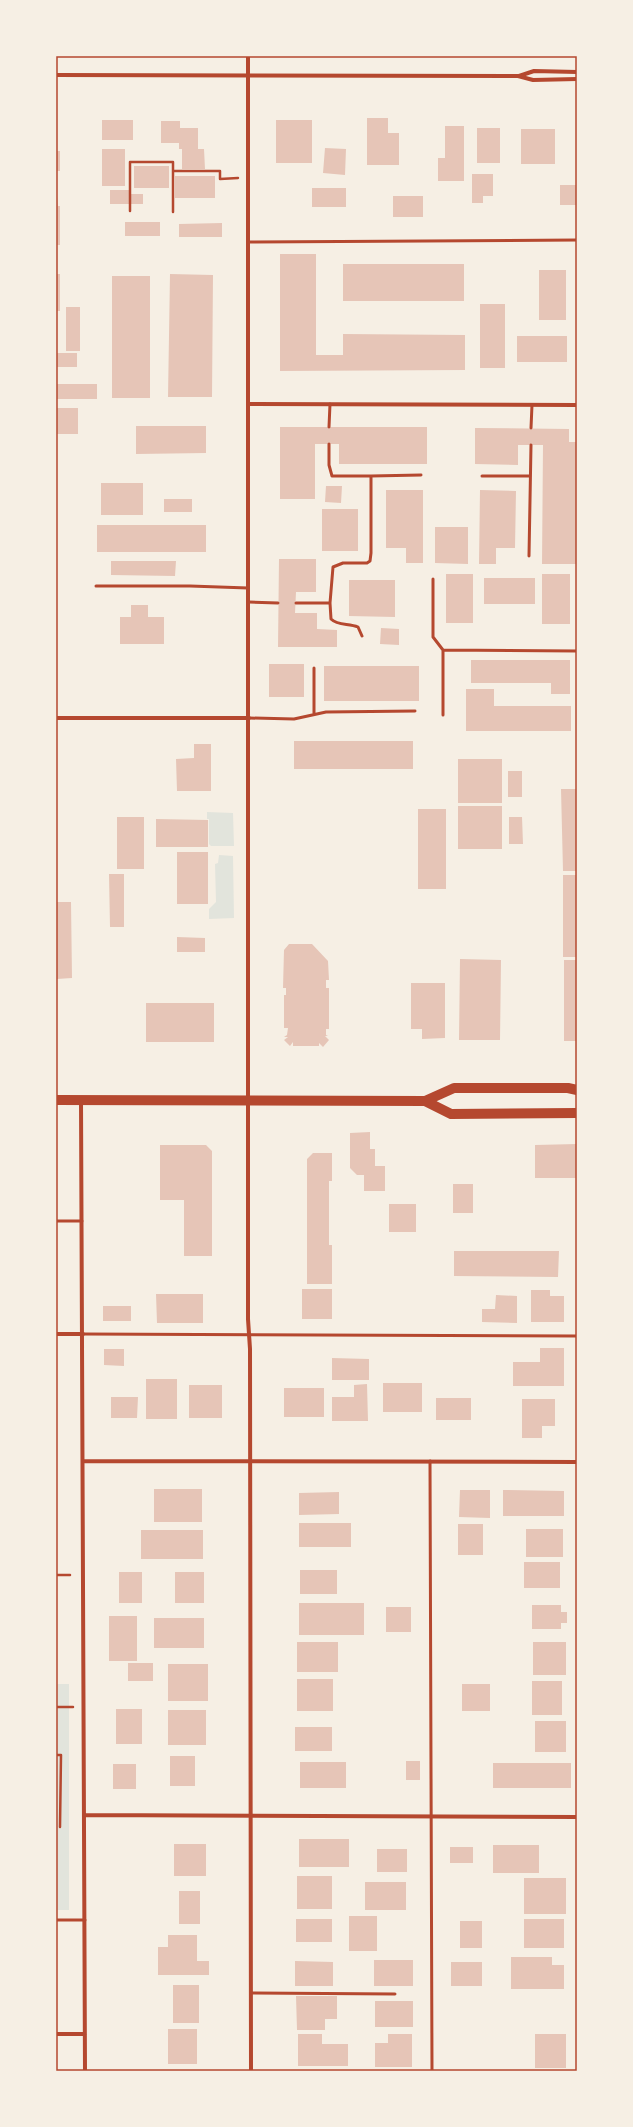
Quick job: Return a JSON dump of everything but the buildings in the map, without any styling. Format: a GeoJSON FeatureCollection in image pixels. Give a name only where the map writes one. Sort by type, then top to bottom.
{"type":"FeatureCollection","features":[{"type":"Feature","properties":{"kind":"main road"},"geometry":{"type":"LineString","coordinates":[[425,1102],[454,1088],[568,1088],[577,1090]]}},
{"type":"Feature","properties":{"kind":"main road"},"geometry":{"type":"LineString","coordinates":[[56,1100],[425,1102],[451,1114],[577,1113]]}},
{"type":"Feature","properties":{"kind":"street"},"geometry":{"type":"LineString","coordinates":[[248,56],[249,718],[247,1101],[250,1461],[251,2071]]}},
{"type":"Feature","properties":{"kind":"street"},"geometry":{"type":"LineString","coordinates":[[518,76],[534,71],[577,72]]}},
{"type":"Feature","properties":{"kind":"street"},"geometry":{"type":"LineString","coordinates":[[56,75],[518,76],[533,80],[577,79]]}},
{"type":"Feature","properties":{"kind":"street"},"geometry":{"type":"LineString","coordinates":[[249,404],[577,405]]}},
{"type":"Feature","properties":{"kind":"street"},"geometry":{"type":"LineString","coordinates":[[56,718],[249,718]]}},
{"type":"Feature","properties":{"kind":"street"},"geometry":{"type":"LineString","coordinates":[[81,1100],[85,2071]]}},
{"type":"Feature","properties":{"kind":"street"},"geometry":{"type":"LineString","coordinates":[[56,1334],[83,1334]]}},
{"type":"Feature","properties":{"kind":"street"},"geometry":{"type":"LineString","coordinates":[[83,1460],[577,1462]]}},
{"type":"Feature","properties":{"kind":"street"},"geometry":{"type":"LineString","coordinates":[[84,1815],[577,1817]]}},
{"type":"Feature","properties":{"kind":"street"},"geometry":{"type":"LineString","coordinates":[[56,2034],[85,2034]]}},
{"type":"Feature","properties":{"kind":"lane"},"geometry":{"type":"LineString","coordinates":[[249,242],[577,240]]}},
{"type":"Feature","properties":{"kind":"lane"},"geometry":{"type":"LineString","coordinates":[[329,427],[330,404]]}},
{"type":"Feature","properties":{"kind":"lane"},"geometry":{"type":"LineString","coordinates":[[531,428],[532,405]]}},
{"type":"Feature","properties":{"kind":"lane"},"geometry":{"type":"LineString","coordinates":[[329,444],[329,465],[332,476],[421,475]]}},
{"type":"Feature","properties":{"kind":"lane"},"geometry":{"type":"LineString","coordinates":[[529,556],[531,445]]}},
{"type":"Feature","properties":{"kind":"lane"},"geometry":{"type":"LineString","coordinates":[[362,636],[358,627],[352,624],[339,623],[331,619],[330,603],[333,567],[343,563],[367,563],[370,561],[371,476]]}},
{"type":"Feature","properties":{"kind":"lane"},"geometry":{"type":"LineString","coordinates":[[482,476],[530,476]]}},
{"type":"Feature","properties":{"kind":"lane"},"geometry":{"type":"LineString","coordinates":[[432,579],[433,637],[443,650],[443,715]]}},
{"type":"Feature","properties":{"kind":"lane"},"geometry":{"type":"LineString","coordinates":[[96,586],[190,586],[249,588]]}},
{"type":"Feature","properties":{"kind":"lane"},"geometry":{"type":"LineString","coordinates":[[249,602],[278,603]]}},
{"type":"Feature","properties":{"kind":"lane"},"geometry":{"type":"LineString","coordinates":[[296,603],[330,603]]}},
{"type":"Feature","properties":{"kind":"lane"},"geometry":{"type":"LineString","coordinates":[[443,650],[577,651]]}},
{"type":"Feature","properties":{"kind":"lane"},"geometry":{"type":"LineString","coordinates":[[314,668],[314,714]]}},
{"type":"Feature","properties":{"kind":"lane"},"geometry":{"type":"LineString","coordinates":[[249,718],[294,719],[326,712],[415,711]]}},
{"type":"Feature","properties":{"kind":"lane"},"geometry":{"type":"LineString","coordinates":[[56,1220],[82,1220]]}},
{"type":"Feature","properties":{"kind":"lane"},"geometry":{"type":"LineString","coordinates":[[83,1334],[249,1336],[577,1336]]}},
{"type":"Feature","properties":{"kind":"lane"},"geometry":{"type":"LineString","coordinates":[[430,1461],[432,2071]]}},
{"type":"Feature","properties":{"kind":"lane"},"geometry":{"type":"LineString","coordinates":[[56,1920],[84,1920]]}},
{"type":"Feature","properties":{"kind":"lane"},"geometry":{"type":"LineString","coordinates":[[251,1993],[394,1994]]}},
{"type":"Feature","properties":{"kind":"path"},"geometry":{"type":"LineString","coordinates":[[130,211],[130,162],[173,162],[173,212]]}},
{"type":"Feature","properties":{"kind":"path"},"geometry":{"type":"LineString","coordinates":[[173,171],[220,171],[220,179],[248,178]]}},
{"type":"Feature","properties":{"kind":"path"},"geometry":{"type":"LineString","coordinates":[[56,1575],[70,1575]]}},
{"type":"Feature","properties":{"kind":"path"},"geometry":{"type":"LineString","coordinates":[[56,1707],[84,1708]]}},
{"type":"Feature","properties":{"kind":"path"},"geometry":{"type":"LineString","coordinates":[[56,1755],[61,1755],[60,1827]]}},
{"type":"Feature","properties":{"kind":"shaded area"},"geometry":{"type":"Polygon","coordinates":[[[207,812],[233,813],[234,846],[211,846],[209,844],[209,819],[207,819],[207,812]]]}},
{"type":"Feature","properties":{"kind":"shaded area"},"geometry":{"type":"Polygon","coordinates":[[[219,855],[233,856],[234,918],[209,919],[209,909],[216,902],[215,864],[218,863],[219,855]]]}},
{"type":"Feature","properties":{"kind":"shaded area"},"geometry":{"type":"Polygon","coordinates":[[[56,1684],[69,1684],[69,1910],[56,1910],[56,1684]]]}}]}
